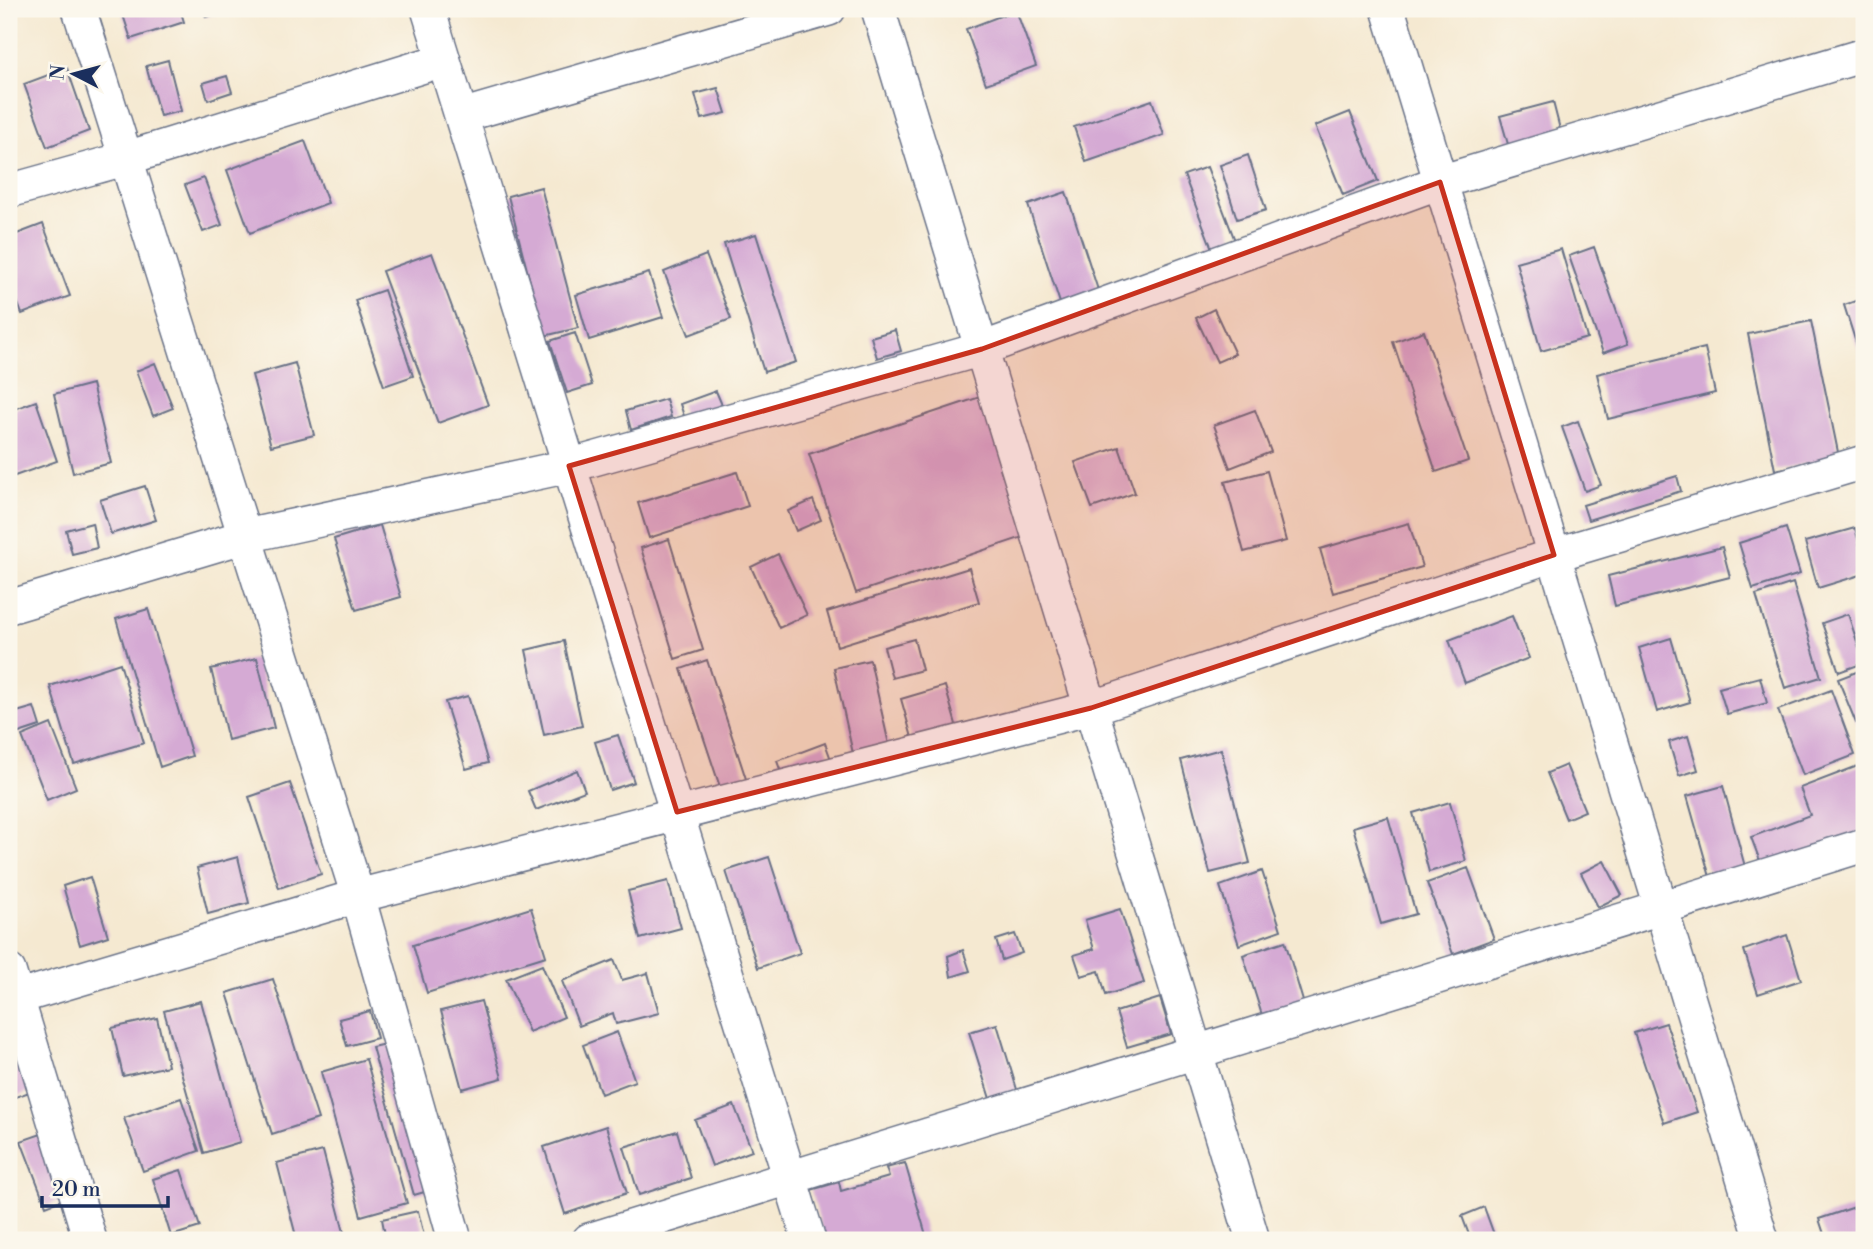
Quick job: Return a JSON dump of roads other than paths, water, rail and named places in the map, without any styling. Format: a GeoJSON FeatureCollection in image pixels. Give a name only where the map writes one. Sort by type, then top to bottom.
{"type":"FeatureCollection","features":[{"type":"Feature","properties":{"kind":"street"},"geometry":{"type":"LineString","coordinates":[[79,9],[358,896],[455,1240]]}},
{"type":"Feature","properties":{"kind":"street"},"geometry":{"type":"LineString","coordinates":[[428,9],[809,1240]]}},
{"type":"Feature","properties":{"kind":"street"},"geometry":{"type":"LineString","coordinates":[[461,116],[829,9]]}},
{"type":"Feature","properties":{"kind":"street"},"geometry":{"type":"LineString","coordinates":[[878,9],[1198,1052],[1253,1240]]}},
{"type":"Feature","properties":{"kind":"street"},"geometry":{"type":"LineString","coordinates":[[1388,9],[1762,1240]]}},
{"type":"Feature","properties":{"kind":"street"},"geometry":{"type":"LineString","coordinates":[[9,607],[246,536],[569,466],[982,349],[1440,182],[1864,55]]}},
{"type":"Feature","properties":{"kind":"street"},"geometry":{"type":"LineString","coordinates":[[9,191],[124,159],[443,60]]}},
{"type":"Feature","properties":{"kind":"street"},"geometry":{"type":"LineString","coordinates":[[90,1240],[11,990],[677,812],[1091,708],[1553,555],[1864,462]]}},
{"type":"Feature","properties":{"kind":"street"},"geometry":{"type":"LineString","coordinates":[[589,1240],[1864,845]]}}]}
